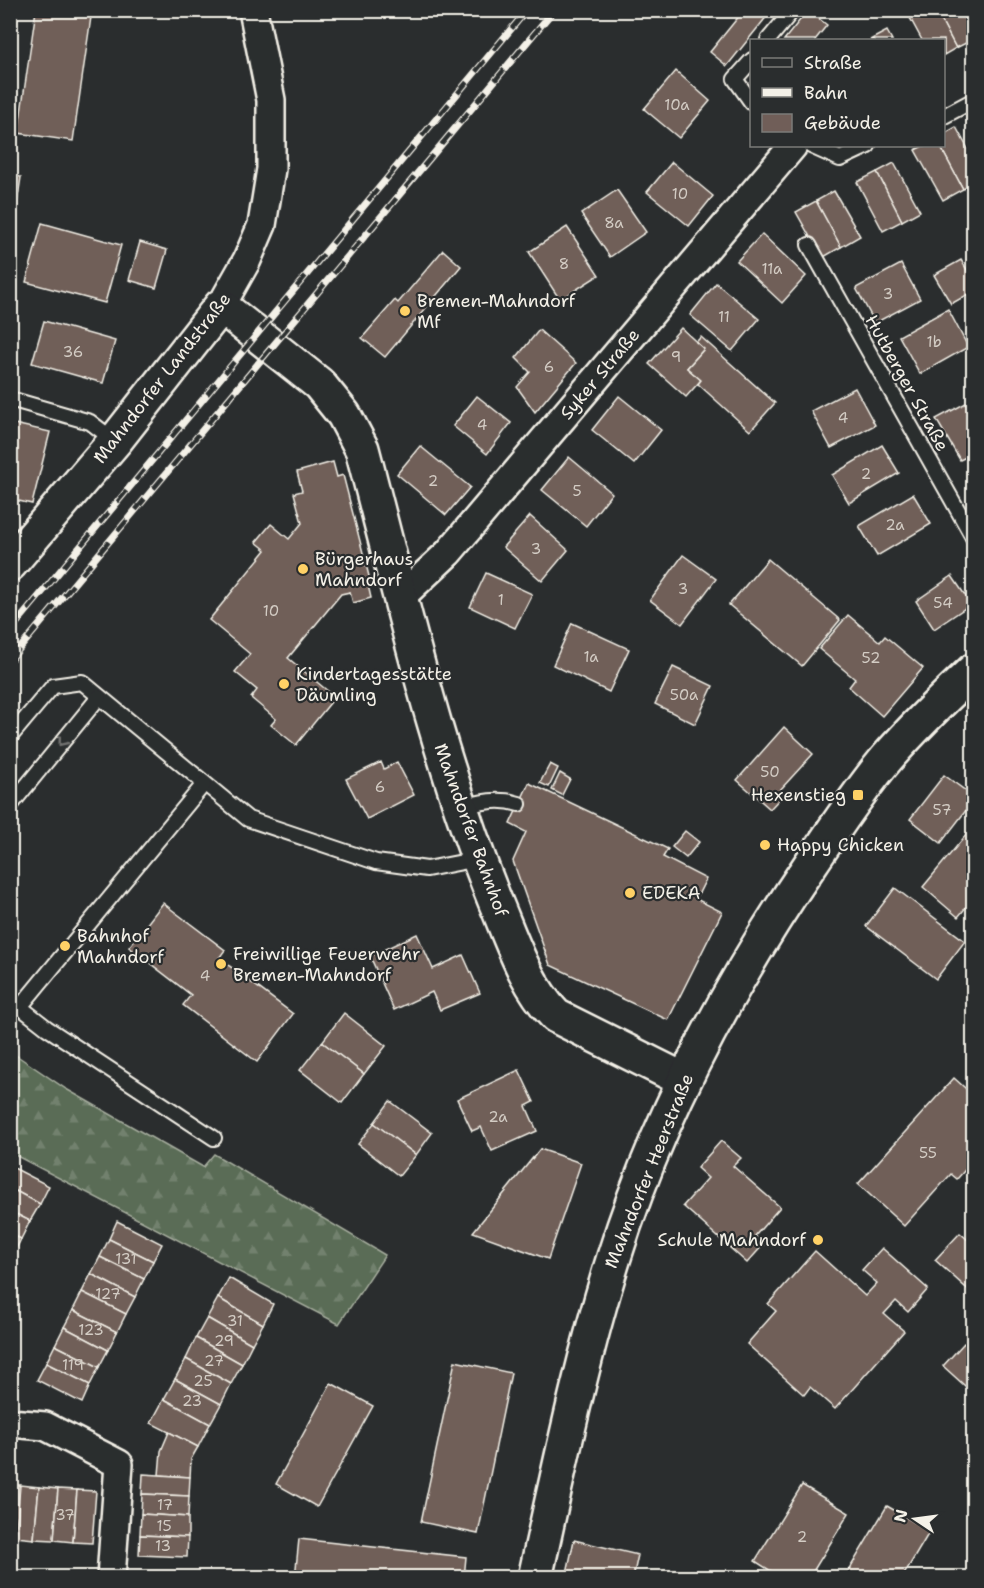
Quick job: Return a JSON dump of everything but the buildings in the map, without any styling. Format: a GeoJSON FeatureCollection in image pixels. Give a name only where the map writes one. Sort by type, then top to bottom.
{"type":"FeatureCollection","features":[{"type":"Feature","properties":{"kind":"street","name":"Mahndorfer Landstraße"},"geometry":{"type":"LineString","coordinates":[[10,564],[115,441],[221,306],[247,260],[262,225],[271,169],[271,100],[253,10]]}},
{"type":"Feature","properties":{"kind":"street","name":"Syker Straße"},"geometry":{"type":"LineString","coordinates":[[401,597],[448,553],[792,147]]}},
{"type":"Feature","properties":{"kind":"street","name":"Mahndorfer Bahnhof"},"geometry":{"type":"LineString","coordinates":[[221,306],[319,384],[344,416],[362,449],[450,780],[478,859],[522,966],[541,1000],[556,1016],[684,1080]]}},
{"type":"Feature","properties":{"kind":"street","name":"Mahndorfer Heerstraße"},"geometry":{"type":"LineString","coordinates":[[535,1578],[591,1333],[615,1254],[684,1080],[709,1030],[786,900],[858,795],[926,717],[974,670]]}},
{"type":"Feature","properties":{"kind":"street"},"geometry":{"type":"LineString","coordinates":[[10,1423],[45,1426],[119,1464],[111,1578]]}},
{"type":"Feature","properties":{"kind":"lane"},"geometry":{"type":"LineString","coordinates":[[769,39],[793,10]]}},
{"type":"Feature","properties":{"kind":"lane"},"geometry":{"type":"LineString","coordinates":[[750,62],[735,79],[750,100]]}},
{"type":"Feature","properties":{"kind":"lane"},"geometry":{"type":"LineString","coordinates":[[945,115],[974,100]]}},
{"type":"Feature","properties":{"kind":"lane"},"geometry":{"type":"LineString","coordinates":[[792,147],[840,159],[866,147]]}},
{"type":"Feature","properties":{"kind":"lane","name":"Hutberger Straße"},"geometry":{"type":"LineString","coordinates":[[809,245],[974,539]]}},
{"type":"Feature","properties":{"kind":"lane"},"geometry":{"type":"LineString","coordinates":[[10,399],[90,422],[115,441]]}},
{"type":"Feature","properties":{"kind":"lane"},"geometry":{"type":"LineString","coordinates":[[10,737],[53,686],[81,682],[248,819],[376,862],[427,869],[478,859]]}},
{"type":"Feature","properties":{"kind":"lane"},"geometry":{"type":"LineString","coordinates":[[10,806],[99,697]]}},
{"type":"Feature","properties":{"kind":"lane"},"geometry":{"type":"LineString","coordinates":[[204,784],[15,1003],[110,1071],[214,1138]]}},
{"type":"Feature","properties":{"kind":"lane"},"geometry":{"type":"LineString","coordinates":[[460,809],[475,802],[512,801],[519,804]]}},
{"type":"Feature","properties":{"kind":"green space"},"geometry":{"type":"Polygon","coordinates":[[[10,1051],[66,1089],[203,1167],[214,1154],[385,1255],[339,1324],[11,1153],[10,1051]]]}},
{"type":"Feature","properties":{"kind":"railway"},"geometry":{"type":"LineString","coordinates":[[10,631],[527,10]]}},
{"type":"Feature","properties":{"kind":"railway"},"geometry":{"type":"LineString","coordinates":[[10,660],[554,10]]}},
{"type":"Feature","properties":{"kind":"place","name":"Bremen-Mahndorf Mf"},"geometry":{"type":"Point","coordinates":[405,311]}},
{"type":"Feature","properties":{"kind":"place","name":"Bürgerhaus Mahndorf"},"geometry":{"type":"Point","coordinates":[303,569]}},
{"type":"Feature","properties":{"kind":"place","name":"Kindertagesstätte Däumling"},"geometry":{"type":"Point","coordinates":[284,684]}},
{"type":"Feature","properties":{"kind":"place","name":"Hexenstieg"},"geometry":{"type":"Point","coordinates":[858,795]}},
{"type":"Feature","properties":{"kind":"place","name":"Happy Chicken"},"geometry":{"type":"Point","coordinates":[765,845]}},
{"type":"Feature","properties":{"kind":"place","name":"EDEKA"},"geometry":{"type":"Point","coordinates":[630,893]}},
{"type":"Feature","properties":{"kind":"place","name":"Bahnhof Mahndorf"},"geometry":{"type":"Point","coordinates":[65,946]}},
{"type":"Feature","properties":{"kind":"place","name":"Freiwillige Feuerwehr Bremen-Mahndorf"},"geometry":{"type":"Point","coordinates":[221,964]}},
{"type":"Feature","properties":{"kind":"place","name":"Schule Mahndorf"},"geometry":{"type":"Point","coordinates":[818,1240]}}]}
